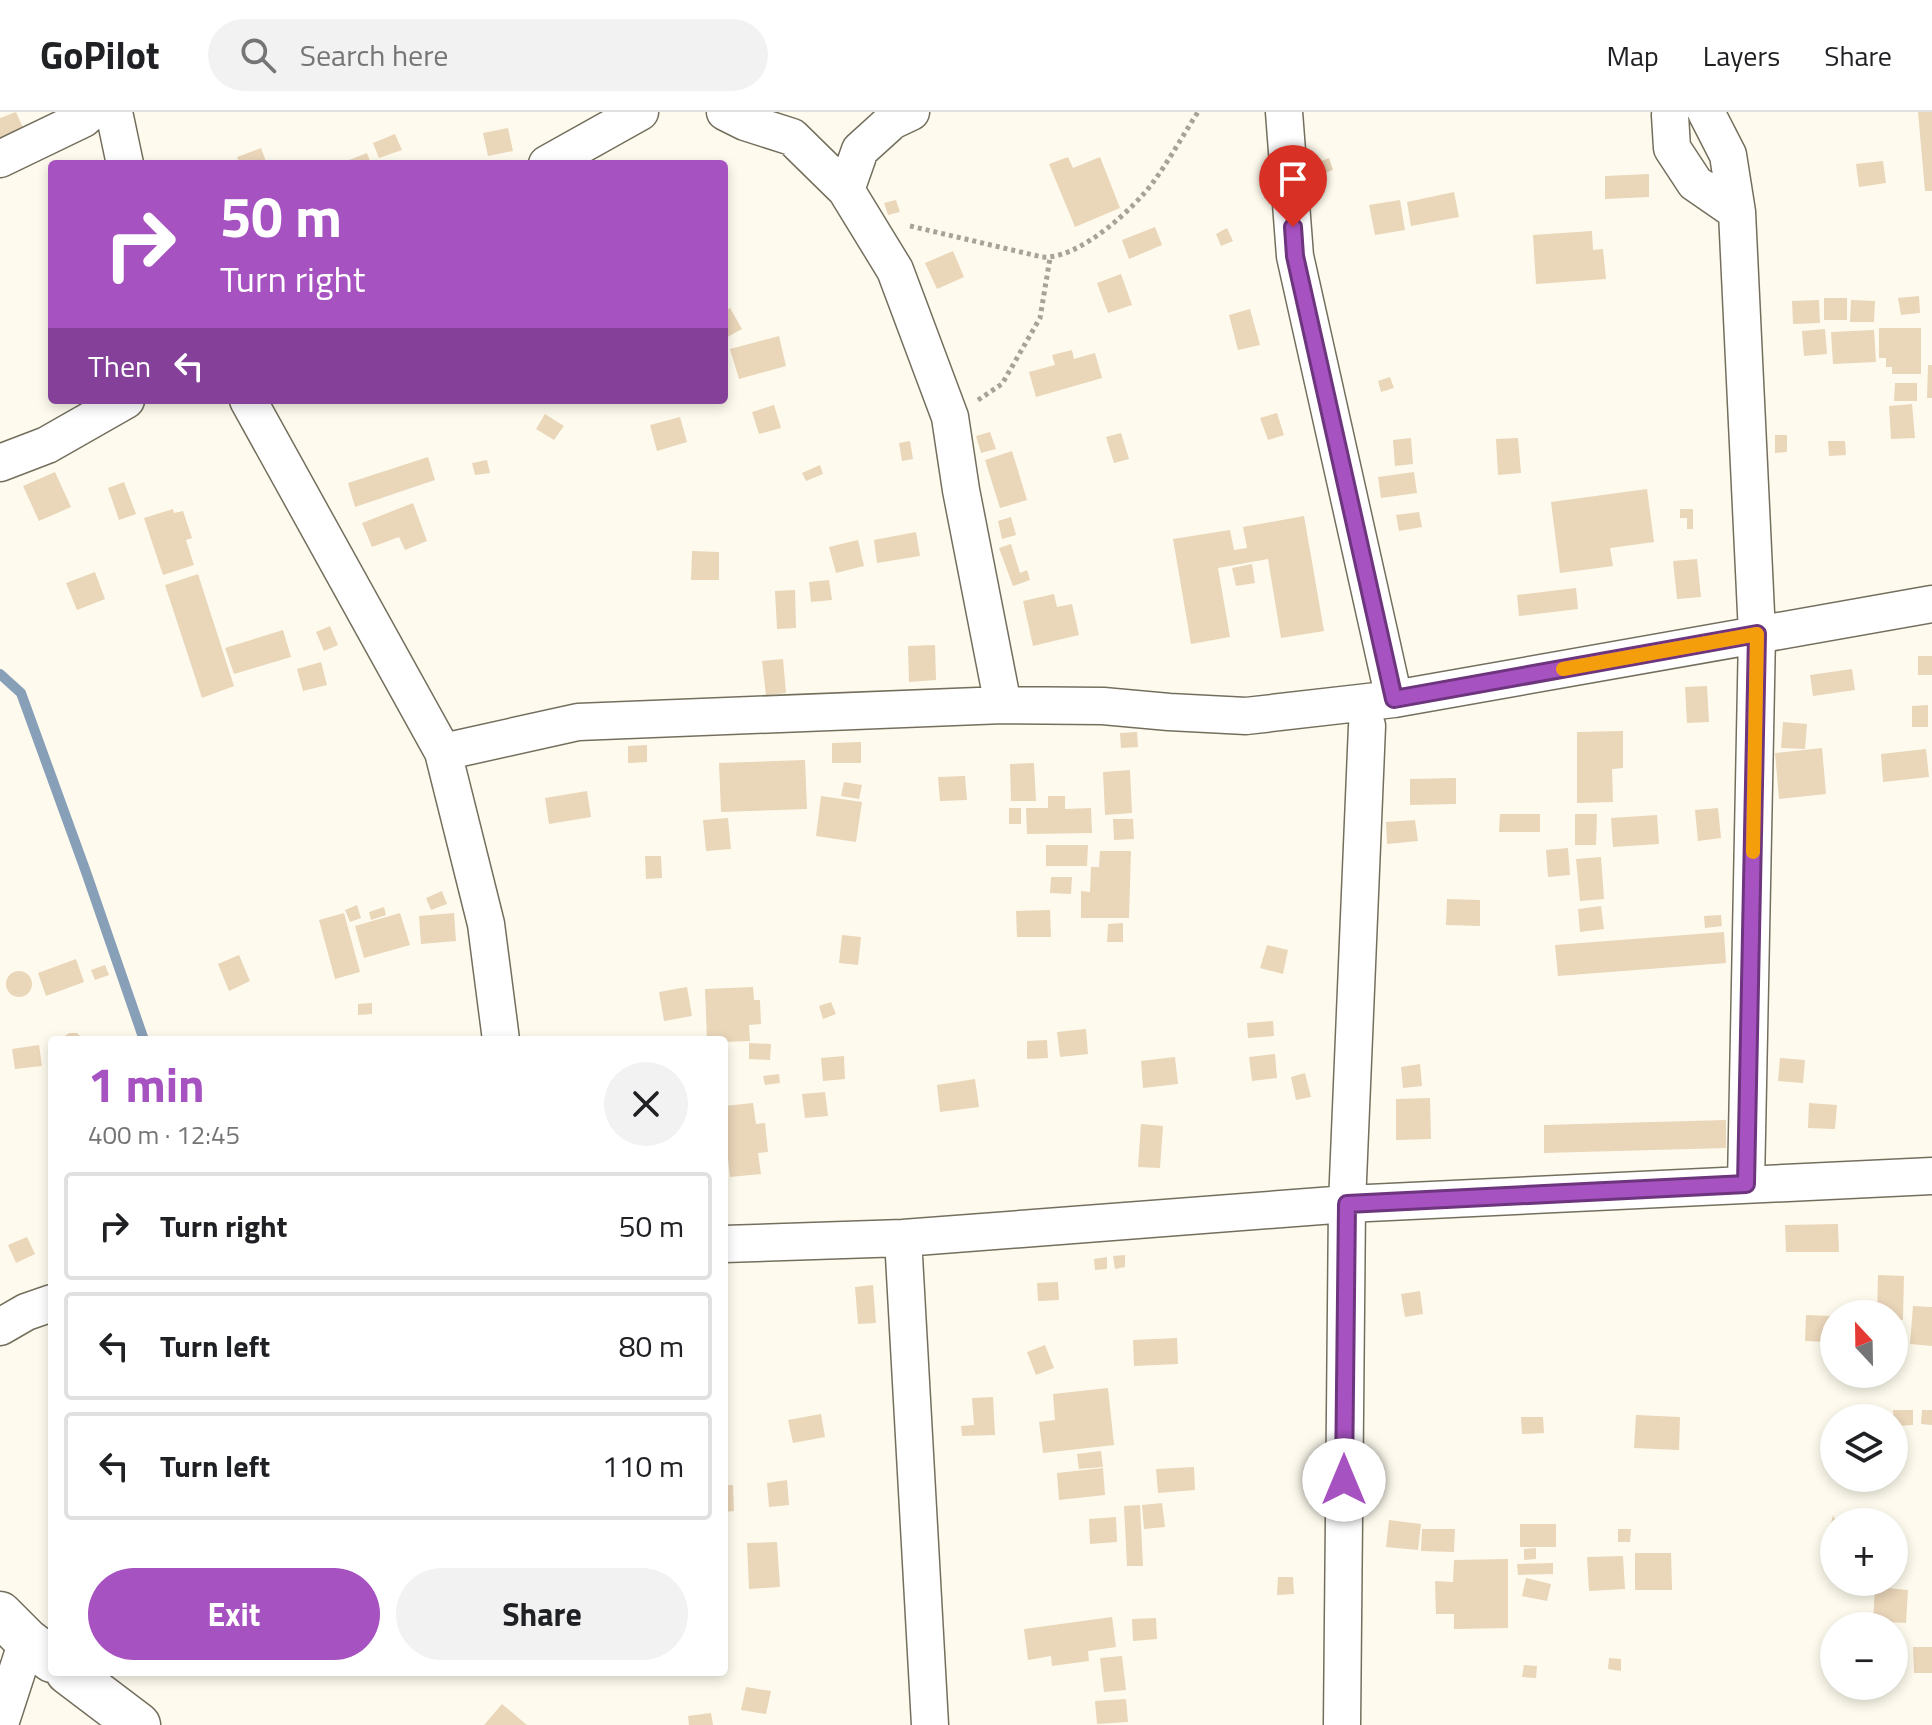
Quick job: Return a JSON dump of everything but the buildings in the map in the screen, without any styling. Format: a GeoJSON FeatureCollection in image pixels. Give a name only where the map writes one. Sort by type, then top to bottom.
{"type":"FeatureCollection","features":[{"type":"Feature","properties":{"kind":"main road"},"geometry":{"type":"LineString","coordinates":[[73,1676],[138,1725]]}},
{"type":"Feature","properties":{"kind":"street"},"geometry":{"type":"LineString","coordinates":[[0,159],[83,119],[91,112]]}},
{"type":"Feature","properties":{"kind":"street"},"geometry":{"type":"LineString","coordinates":[[114,112],[124,160]]}},
{"type":"Feature","properties":{"kind":"street"},"geometry":{"type":"LineString","coordinates":[[554,160],[640,112]]}},
{"type":"Feature","properties":{"kind":"street"},"geometry":{"type":"LineString","coordinates":[[725,112],[792,137],[854,203],[895,270],[950,417],[1003,705]]}},
{"type":"Feature","properties":{"kind":"street"},"geometry":{"type":"LineString","coordinates":[[854,203],[860,150],[892,121],[911,112]]}},
{"type":"Feature","properties":{"kind":"street"},"geometry":{"type":"LineString","coordinates":[[1284,112],[1295,256],[1394,699]]}},
{"type":"Feature","properties":{"kind":"street"},"geometry":{"type":"LineString","coordinates":[[1671,112],[1672,148],[1695,183],[1737,212]]}},
{"type":"Feature","properties":{"kind":"street"},"geometry":{"type":"LineString","coordinates":[[1706,112],[1728,155],[1737,212],[1757,634],[1746,1184]]}},
{"type":"Feature","properties":{"kind":"street"},"geometry":{"type":"LineString","coordinates":[[0,463],[47,445],[119,404]]}},
{"type":"Feature","properties":{"kind":"street"},"geometry":{"type":"LineString","coordinates":[[250,404],[443,752],[486,924],[500,1036]]}},
{"type":"Feature","properties":{"kind":"street"},"geometry":{"type":"LineString","coordinates":[[443,752],[578,722],[1003,705],[1103,706],[1246,716],[1394,699],[1932,604]]}},
{"type":"Feature","properties":{"kind":"street"},"geometry":{"type":"LineString","coordinates":[[1342,1725],[1347,1204],[1367,726]]}},
{"type":"Feature","properties":{"kind":"street"},"geometry":{"type":"LineString","coordinates":[[728,1244],[903,1238],[1347,1204],[1932,1176]]}},
{"type":"Feature","properties":{"kind":"street"},"geometry":{"type":"LineString","coordinates":[[903,1238],[930,1725]]}},
{"type":"Feature","properties":{"kind":"street"},"geometry":{"type":"LineString","coordinates":[[0,1327],[26,1312],[48,1304]]}},
{"type":"Feature","properties":{"kind":"street"},"geometry":{"type":"LineString","coordinates":[[0,1724],[26,1639]]}},
{"type":"Feature","properties":{"kind":"path"},"geometry":{"type":"LineString","coordinates":[[854,203],[944,233],[1050,258],[1062,255],[1085,243],[1125,213],[1153,183],[1198,112]]}},
{"type":"Feature","properties":{"kind":"path"},"geometry":{"type":"LineString","coordinates":[[950,417],[1002,384],[1040,318],[1050,258]]}},
{"type":"Feature","properties":{"kind":"waterway"},"geometry":{"type":"LineString","coordinates":[[0,674],[21,693],[143,1036]]}},
{"type":"Feature","properties":{"kind":"slow traffic"},"geometry":{"type":"LineString","coordinates":[[1563,669],[1757,634],[1753,852]]}},
{"type":"Feature","properties":{"kind":"route"},"geometry":{"type":"LineString","coordinates":[[1293,227],[1295,256],[1394,699],[1757,634],[1746,1184],[1347,1204],[1344,1480]]}}]}
